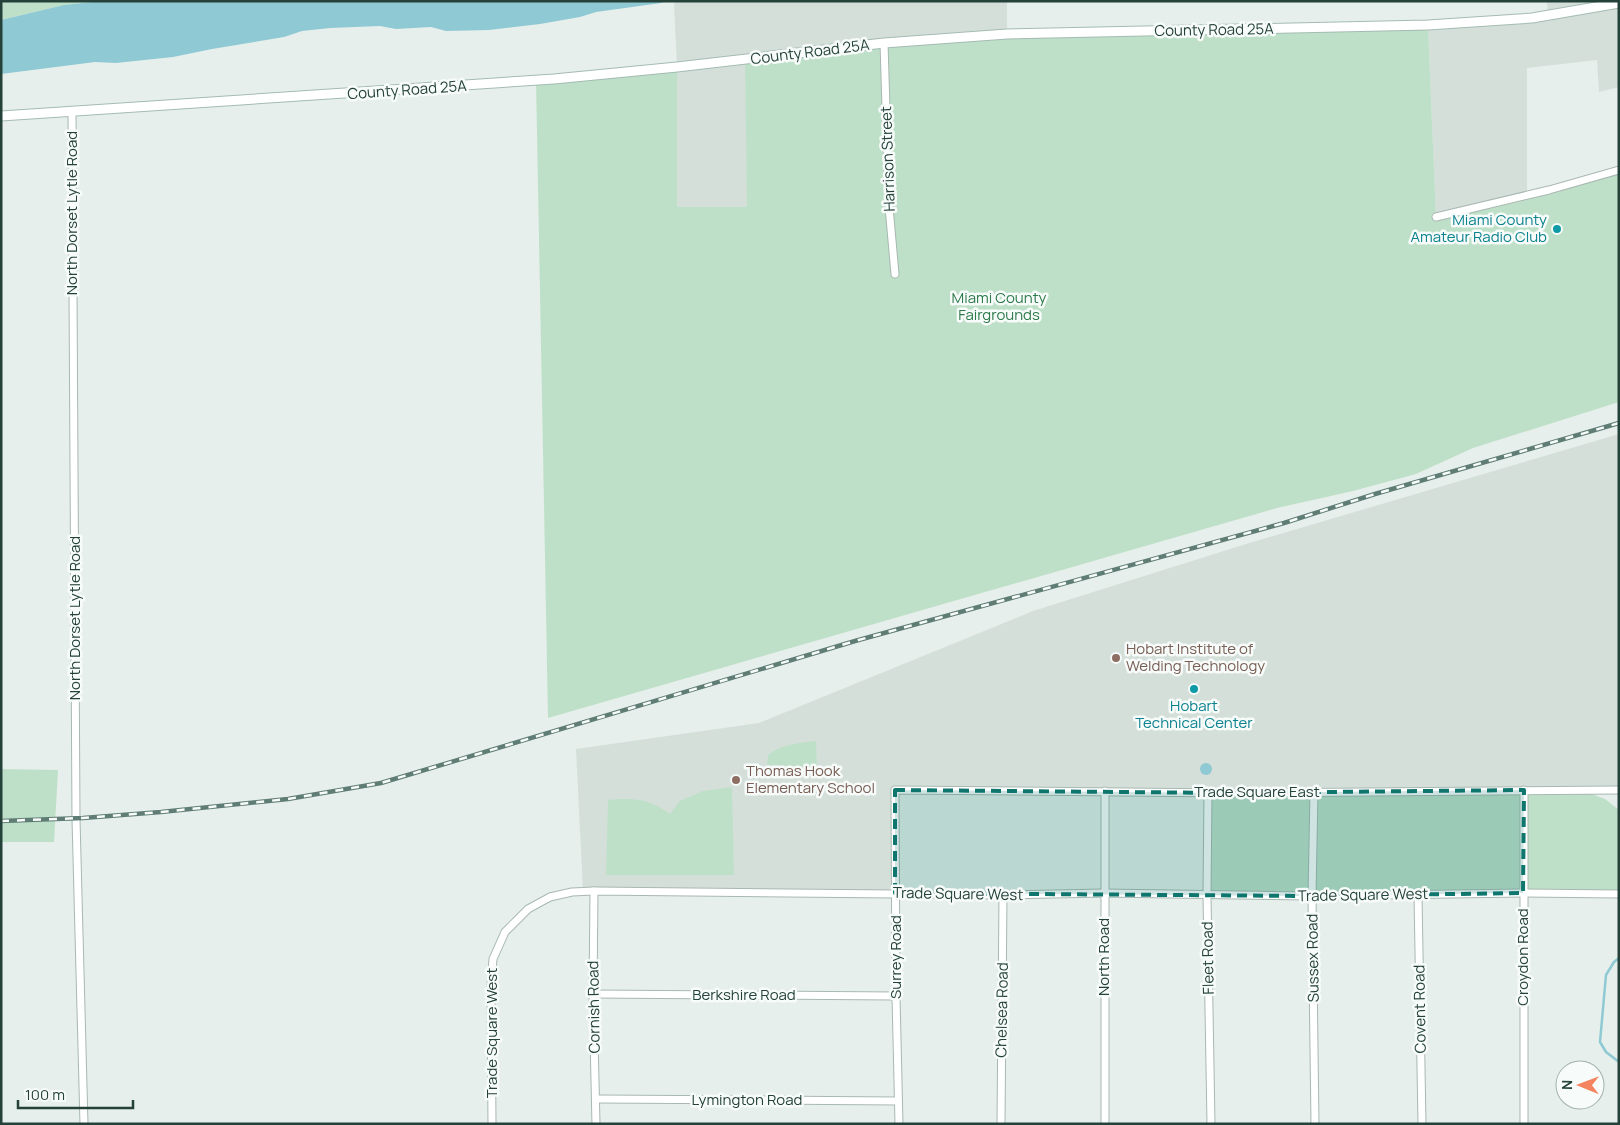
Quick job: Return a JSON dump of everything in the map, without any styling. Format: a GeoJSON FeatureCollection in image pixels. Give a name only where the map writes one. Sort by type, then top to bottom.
{"type":"FeatureCollection","features":[{"type":"Feature","properties":{"kind":"main road","name":"County Road 25A"},"geometry":{"type":"LineString","coordinates":[[1,116],[554,79],[692,66],[884,43],[1007,34],[1428,25],[1532,18],[1619,3]]}},
{"type":"Feature","properties":{"kind":"street","name":"Harrison Street"},"geometry":{"type":"LineString","coordinates":[[884,43],[889,207],[895,274]]}},
{"type":"Feature","properties":{"kind":"street","name":"North Dorset Lytle Road"},"geometry":{"type":"LineString","coordinates":[[72,112],[76,819],[84,1124]]}},
{"type":"Feature","properties":{"kind":"street"},"geometry":{"type":"LineString","coordinates":[[1436,217],[1549,190],[1619,170]]}},
{"type":"Feature","properties":{"kind":"street","name":"Trade Square East"},"geometry":{"type":"LineString","coordinates":[[895,790],[1208,792],[1619,790]]}},
{"type":"Feature","properties":{"kind":"street","name":"Surrey Road"},"geometry":{"type":"LineString","coordinates":[[895,790],[898,1124]]}},
{"type":"Feature","properties":{"kind":"street","name":"Croydon Road"},"geometry":{"type":"LineString","coordinates":[[1524,790],[1524,1124]]}},
{"type":"Feature","properties":{"kind":"street","name":"North Road"},"geometry":{"type":"LineString","coordinates":[[1105,791],[1105,1124]]}},
{"type":"Feature","properties":{"kind":"street","name":"Fleet Road"},"geometry":{"type":"LineString","coordinates":[[1208,792],[1207,895],[1211,1124]]}},
{"type":"Feature","properties":{"kind":"street","name":"Sussex Road"},"geometry":{"type":"LineString","coordinates":[[1314,792],[1312,896],[1315,1124]]}},
{"type":"Feature","properties":{"kind":"street","name":"Cornish Road"},"geometry":{"type":"LineString","coordinates":[[594,891],[593,994],[596,1124]]}},
{"type":"Feature","properties":{"kind":"street","name":"Trade Square West"},"geometry":{"type":"LineString","coordinates":[[492,1124],[491,985],[493,959],[505,932],[528,909],[550,898],[572,892],[895,893],[1003,896],[1104,893],[1312,896],[1523,892],[1619,894]]}},
{"type":"Feature","properties":{"kind":"street","name":"Covent Road"},"geometry":{"type":"LineString","coordinates":[[1418,895],[1422,1124]]}},
{"type":"Feature","properties":{"kind":"street","name":"Chelsea Road"},"geometry":{"type":"LineString","coordinates":[[1001,1124],[1003,896]]}},
{"type":"Feature","properties":{"kind":"street","name":"Berkshire Road"},"geometry":{"type":"LineString","coordinates":[[593,994],[896,996]]}},
{"type":"Feature","properties":{"kind":"street","name":"Lymington Road"},"geometry":{"type":"LineString","coordinates":[[596,1099],[898,1101]]}},
{"type":"Feature","properties":{"kind":"highlighted area"},"geometry":{"type":"Polygon","coordinates":[[[895,790],[1231,793],[1524,790],[1523,893],[1312,896],[895,893],[895,790]]]}},
{"type":"Feature","properties":{"kind":"shaded area"},"geometry":{"type":"Polygon","coordinates":[[[682,1],[1007,1],[1007,34],[747,207],[676,208],[677,67],[674,3],[682,1]]]}},
{"type":"Feature","properties":{"kind":"shaded area"},"geometry":{"type":"Polygon","coordinates":[[[1547,1],[1619,1],[1619,87],[1599,92],[1597,60],[1527,68],[1527,195],[1436,217],[1428,25],[1548,15],[1547,1]]]}},
{"type":"Feature","properties":{"kind":"shaded area"},"geometry":{"type":"Polygon","coordinates":[[[1619,434],[1619,790],[896,790],[895,893],[583,891],[576,749],[759,723],[1033,611],[1246,544],[1619,434]]]}},
{"type":"Feature","properties":{"kind":"green space"},"geometry":{"type":"Polygon","coordinates":[[[1,1],[102,1],[64,5],[1,20],[1,1]]]}},
{"type":"Feature","properties":{"kind":"green space","name":"Miami County Fairgrounds"},"geometry":{"type":"Polygon","coordinates":[[[1428,25],[1436,217],[1619,170],[1619,402],[1473,448],[1416,474],[1353,491],[1277,508],[548,718],[536,80],[677,67],[677,207],[747,207],[745,60],[1007,34],[1428,25]]]}},
{"type":"Feature","properties":{"kind":"green space"},"geometry":{"type":"Polygon","coordinates":[[[816,741],[817,767],[767,765],[768,755],[779,748],[816,741]]]}},
{"type":"Feature","properties":{"kind":"green space"},"geometry":{"type":"Polygon","coordinates":[[[1,769],[58,770],[54,842],[1,842],[1,769]]]}},
{"type":"Feature","properties":{"kind":"green space"},"geometry":{"type":"Polygon","coordinates":[[[732,787],[734,875],[606,875],[608,800],[641,800],[655,805],[670,814],[680,801],[703,791],[732,787]]]}},
{"type":"Feature","properties":{"kind":"green space"},"geometry":{"type":"Polygon","coordinates":[[[1581,790],[1605,799],[1619,810],[1619,894],[1207,895],[1208,792],[1581,790]]]}},
{"type":"Feature","properties":{"kind":"water"},"geometry":{"type":"Polygon","coordinates":[[[102,1],[666,1],[596,12],[580,17],[540,24],[489,30],[446,31],[431,27],[396,29],[380,26],[302,31],[284,37],[173,57],[116,63],[95,62],[1,74],[1,20],[64,5],[102,1]]]}},
{"type":"Feature","properties":{"kind":"water"},"geometry":{"type":"Polygon","coordinates":[[[1208,763],[1211,764],[1211,774],[1204,775],[1201,774],[1200,767],[1201,764],[1208,763]]]}},
{"type":"Feature","properties":{"kind":"waterway"},"geometry":{"type":"LineString","coordinates":[[1619,958],[1614,962],[1606,975],[1600,1042],[1606,1052],[1619,1062]]}},
{"type":"Feature","properties":{"kind":"railway"},"geometry":{"type":"LineString","coordinates":[[1,821],[83,818],[161,812],[288,799],[381,783],[855,641],[1284,523],[1375,494],[1619,423]]}},
{"type":"Feature","properties":{"kind":"place","name":"Miami County Amateur Radio Club"},"geometry":{"type":"Point","coordinates":[1557,229]}},
{"type":"Feature","properties":{"kind":"place","name":"Hobart Institute of Welding Technology"},"geometry":{"type":"Point","coordinates":[1116,658]}},
{"type":"Feature","properties":{"kind":"place","name":"Hobart Technical Center"},"geometry":{"type":"Point","coordinates":[1194,689]}},
{"type":"Feature","properties":{"kind":"place","name":"Thomas Hook Elementary School"},"geometry":{"type":"Point","coordinates":[736,780]}}]}
